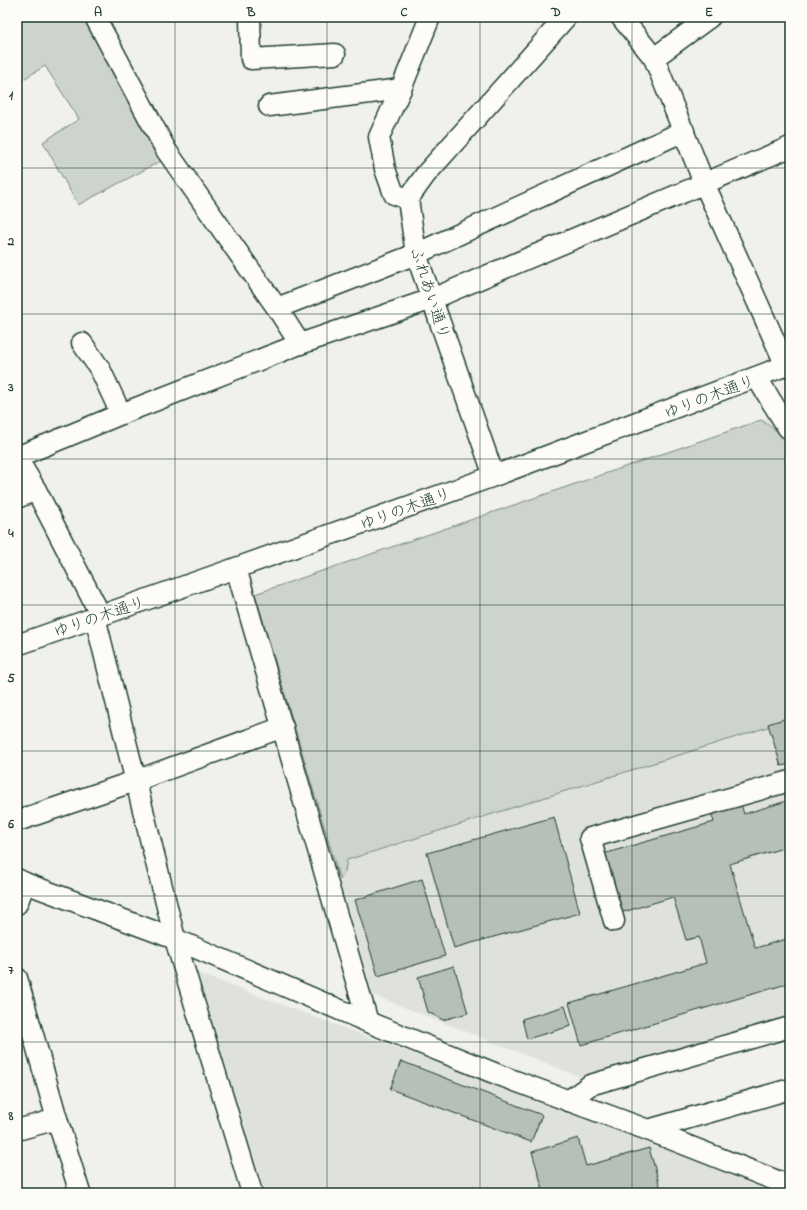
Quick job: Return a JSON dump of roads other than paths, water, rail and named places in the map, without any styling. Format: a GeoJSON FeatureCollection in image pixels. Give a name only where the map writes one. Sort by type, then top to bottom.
{"type":"FeatureCollection","features":[{"type":"Feature","properties":{"kind":"street"},"geometry":{"type":"LineString","coordinates":[[95,17],[166,150],[277,308],[300,344]]}},
{"type":"Feature","properties":{"kind":"street"},"geometry":{"type":"LineString","coordinates":[[250,17],[251,59],[335,54]]}},
{"type":"Feature","properties":{"kind":"street"},"geometry":{"type":"LineString","coordinates":[[430,17],[401,89],[379,137],[385,169],[394,194],[408,199],[426,174],[566,17]]}},
{"type":"Feature","properties":{"kind":"street"},"geometry":{"type":"LineString","coordinates":[[621,17],[654,58],[704,183],[788,365]]}},
{"type":"Feature","properties":{"kind":"street"},"geometry":{"type":"LineString","coordinates":[[654,58],[710,17]]}},
{"type":"Feature","properties":{"kind":"street"},"geometry":{"type":"LineString","coordinates":[[268,106],[401,89]]}},
{"type":"Feature","properties":{"kind":"street"},"geometry":{"type":"LineString","coordinates":[[277,308],[416,254],[684,132]]}},
{"type":"Feature","properties":{"kind":"street"},"geometry":{"type":"LineString","coordinates":[[252,1193],[175,939],[135,781],[98,617],[36,490],[17,457],[121,414],[300,344],[432,299],[790,147]]}},
{"type":"Feature","properties":{"kind":"street","name":"ふれあい通り"},"geometry":{"type":"LineString","coordinates":[[408,199],[416,254],[494,476]]}},
{"type":"Feature","properties":{"kind":"street"},"geometry":{"type":"LineString","coordinates":[[82,343],[100,369],[121,414]]}},
{"type":"Feature","properties":{"kind":"street","name":"ゆりの木通り"},"geometry":{"type":"LineString","coordinates":[[17,645],[494,476],[757,378],[788,365]]}},
{"type":"Feature","properties":{"kind":"street"},"geometry":{"type":"LineString","coordinates":[[757,378],[788,428],[790,428]]}},
{"type":"Feature","properties":{"kind":"street"},"geometry":{"type":"LineString","coordinates":[[17,498],[36,490]]}},
{"type":"Feature","properties":{"kind":"street"},"geometry":{"type":"LineString","coordinates":[[236,568],[368,1022]]}},
{"type":"Feature","properties":{"kind":"street"},"geometry":{"type":"LineString","coordinates":[[17,821],[135,781],[282,727]]}},
{"type":"Feature","properties":{"kind":"street"},"geometry":{"type":"LineString","coordinates":[[614,921],[590,838],[790,781]]}},
{"type":"Feature","properties":{"kind":"street"},"geometry":{"type":"LineString","coordinates":[[17,904],[21,881],[175,939],[368,1022],[500,1075],[648,1130],[790,1186]]}},
{"type":"Feature","properties":{"kind":"street"},"geometry":{"type":"LineString","coordinates":[[17,978],[57,1119],[80,1193]]}},
{"type":"Feature","properties":{"kind":"street"},"geometry":{"type":"LineString","coordinates":[[568,1101],[590,1085],[790,1027]]}},
{"type":"Feature","properties":{"kind":"street"},"geometry":{"type":"LineString","coordinates":[[648,1130],[790,1089]]}},
{"type":"Feature","properties":{"kind":"street"},"geometry":{"type":"LineString","coordinates":[[17,1130],[57,1119]]}},
{"type":"Feature","properties":{"kind":"street"},"geometry":{"type":"LineString","coordinates":[[768,1178],[790,1171]]}}]}
